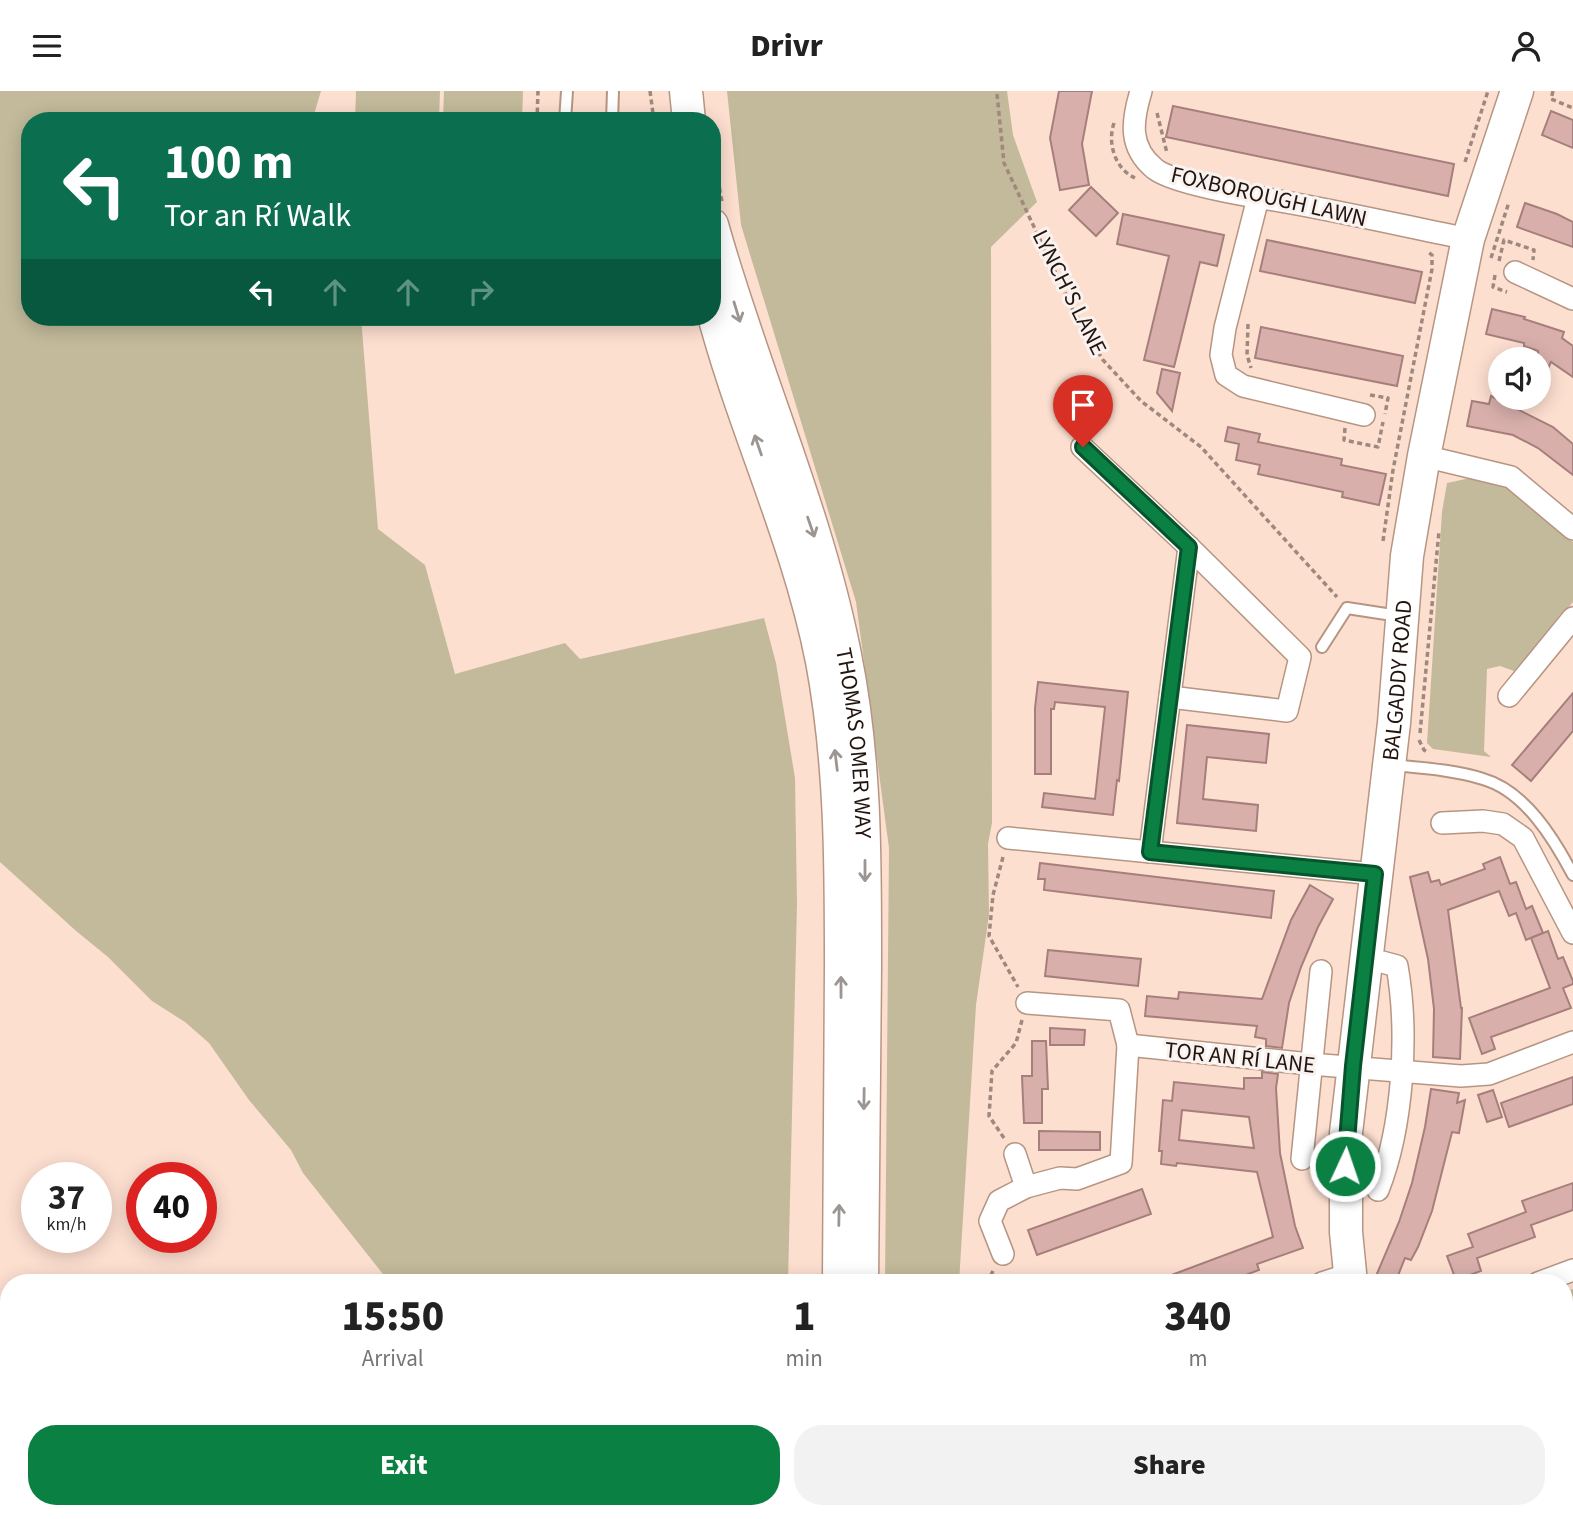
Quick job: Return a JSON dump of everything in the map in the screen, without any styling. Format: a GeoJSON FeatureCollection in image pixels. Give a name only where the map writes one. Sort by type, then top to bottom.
{"type":"FeatureCollection","features":[{"type":"Feature","properties":{"kind":"street"},"geometry":{"type":"LineString","coordinates":[[673,91],[675,112]]}},
{"type":"Feature","properties":{"kind":"street"},"geometry":{"type":"LineString","coordinates":[[686,91],[688,112]]}},
{"type":"Feature","properties":{"kind":"street","name":"BALGADDY ROAD"},"geometry":{"type":"LineString","coordinates":[[1342,1274],[1346,1232],[1345,1166],[1353,1066],[1390,765],[1407,556],[1423,456],[1468,239],[1517,91]]}},
{"type":"Feature","properties":{"kind":"street","name":"FOXBOROUGH LAWN"},"geometry":{"type":"LineString","coordinates":[[1148,97],[1132,130],[1140,150],[1155,169],[1172,177],[1258,198],[1468,239]]}},
{"type":"Feature","properties":{"kind":"street"},"geometry":{"type":"LineString","coordinates":[[1258,198],[1225,328],[1221,355],[1226,375],[1243,386],[1365,405]]}},
{"type":"Feature","properties":{"kind":"street","name":"THOMAS OMER WAY"},"geometry":{"type":"LineString","coordinates":[[721,256],[740,321],[815,538],[845,656],[855,713],[862,781],[865,856],[862,1274]]}},
{"type":"Feature","properties":{"kind":"street"},"geometry":{"type":"LineString","coordinates":[[1515,272],[1573,299]]}},
{"type":"Feature","properties":{"kind":"street","name":"THOMAS OMER WAY"},"geometry":{"type":"LineString","coordinates":[[718,326],[792,544],[819,649],[831,716],[841,857],[838,1274]]}},
{"type":"Feature","properties":{"kind":"street"},"geometry":{"type":"LineString","coordinates":[[1083,447],[1300,657],[1287,711],[1170,697]]}},
{"type":"Feature","properties":{"kind":"street"},"geometry":{"type":"LineString","coordinates":[[1423,456],[1511,477],[1573,529]]}},
{"type":"Feature","properties":{"kind":"street"},"geometry":{"type":"LineString","coordinates":[[1150,852],[1189,547]]}},
{"type":"Feature","properties":{"kind":"street"},"geometry":{"type":"LineString","coordinates":[[1509,696],[1573,618]]}},
{"type":"Feature","properties":{"kind":"street"},"geometry":{"type":"LineString","coordinates":[[1442,824],[1483,821],[1503,824],[1523,838],[1573,933]]}},
{"type":"Feature","properties":{"kind":"street"},"geometry":{"type":"LineString","coordinates":[[1008,838],[1375,874]]}},
{"type":"Feature","properties":{"kind":"street"},"geometry":{"type":"LineString","coordinates":[[1378,1191],[1386,1166],[1403,1071],[1401,989],[1397,966],[1382,962]]}},
{"type":"Feature","properties":{"kind":"street"},"geometry":{"type":"LineString","coordinates":[[1302,1159],[1321,971]]}},
{"type":"Feature","properties":{"kind":"street"},"geometry":{"type":"LineString","coordinates":[[1003,1254],[990,1221],[999,1201],[1026,1187],[1059,1178],[1077,1179],[1121,1163],[1128,1045],[1119,1010],[1027,1003]]}},
{"type":"Feature","properties":{"kind":"street","name":"TOR AN RÍ LANE"},"geometry":{"type":"LineString","coordinates":[[1128,1045],[1461,1076],[1489,1074],[1573,1042]]}},
{"type":"Feature","properties":{"kind":"street"},"geometry":{"type":"LineString","coordinates":[[1015,1154],[1026,1187]]}},
{"type":"Feature","properties":{"kind":"lane"},"geometry":{"type":"LineString","coordinates":[[566,112],[567,91]]}},
{"type":"Feature","properties":{"kind":"lane"},"geometry":{"type":"LineString","coordinates":[[612,112],[613,91]]}},
{"type":"Feature","properties":{"kind":"lane"},"geometry":{"type":"LineString","coordinates":[[1322,647],[1348,608],[1402,616]]}},
{"type":"Feature","properties":{"kind":"lane"},"geometry":{"type":"LineString","coordinates":[[1390,765],[1485,779],[1502,788],[1533,815],[1559,848],[1573,875]]}},
{"type":"Feature","properties":{"kind":"path"},"geometry":{"type":"LineString","coordinates":[[537,112],[538,91]]}},
{"type":"Feature","properties":{"kind":"path"},"geometry":{"type":"LineString","coordinates":[[650,91],[653,112]]}},
{"type":"Feature","properties":{"kind":"path"},"geometry":{"type":"LineString","coordinates":[[1464,167],[1488,91]]}},
{"type":"Feature","properties":{"kind":"path"},"geometry":{"type":"LineString","coordinates":[[1553,91],[1551,99],[1573,108]]}},
{"type":"Feature","properties":{"kind":"path","name":"LYNCH'S LANE"},"geometry":{"type":"LineString","coordinates":[[997,94],[1004,163],[1073,310],[1103,360],[1141,401],[1201,447],[1348,608]]}},
{"type":"Feature","properties":{"kind":"path"},"geometry":{"type":"LineString","coordinates":[[1148,97],[1169,160]]}},
{"type":"Feature","properties":{"kind":"path"},"geometry":{"type":"LineString","coordinates":[[1114,122],[1111,132],[1115,159],[1128,175],[1144,182]]}},
{"type":"Feature","properties":{"kind":"path"},"geometry":{"type":"LineString","coordinates":[[1489,265],[1513,190]]}},
{"type":"Feature","properties":{"kind":"path"},"geometry":{"type":"LineString","coordinates":[[1382,541],[1395,457],[1432,269],[1432,255],[1425,248]]}},
{"type":"Feature","properties":{"kind":"path"},"geometry":{"type":"LineString","coordinates":[[1250,313],[1247,355],[1253,372]]}},
{"type":"Feature","properties":{"kind":"path"},"geometry":{"type":"LineString","coordinates":[[1346,427],[1344,440],[1378,447],[1388,398],[1365,405]]}},
{"type":"Feature","properties":{"kind":"path"},"geometry":{"type":"LineString","coordinates":[[1419,742],[1439,525]]}},
{"type":"Feature","properties":{"kind":"path"},"geometry":{"type":"LineString","coordinates":[[1008,838],[993,895],[989,936],[1027,1003],[1016,1043],[992,1070],[989,1116],[1015,1154]]}},
{"type":"Feature","properties":{"kind":"shaded area"},"geometry":{"type":"Polygon","coordinates":[[[0,91],[321,91],[315,112],[21,112],[21,326],[362,326],[378,529],[425,565],[455,674],[565,643],[580,659],[764,618],[776,663],[795,778],[797,904],[788,1274],[383,1274],[303,1173],[291,1150],[249,1100],[209,1043],[185,1022],[152,1001],[108,957],[0,862],[0,91]]]}},
{"type":"Feature","properties":{"kind":"shaded area"},"geometry":{"type":"Polygon","coordinates":[[[356,91],[440,91],[439,112],[355,112],[356,91]]]}},
{"type":"Feature","properties":{"kind":"shaded area"},"geometry":{"type":"Polygon","coordinates":[[[444,91],[523,91],[522,112],[443,112],[444,91]]]}},
{"type":"Feature","properties":{"kind":"shaded area"},"geometry":{"type":"Polygon","coordinates":[[[727,91],[1007,91],[1013,135],[1037,202],[991,247],[992,823],[988,844],[989,915],[976,1005],[960,1274],[885,1274],[889,848],[856,602],[741,225],[727,91]]]}},
{"type":"Feature","properties":{"kind":"shaded area"},"geometry":{"type":"Polygon","coordinates":[[[1475,477],[1508,484],[1573,542],[1573,602],[1514,671],[1500,666],[1487,669],[1484,751],[1491,757],[1433,749],[1427,743],[1442,512],[1447,483],[1475,477]]]}},
{"type":"Feature","properties":{"kind":"building"},"geometry":{"type":"Polygon","coordinates":[[[1059,91],[1092,91],[1082,144],[1089,185],[1060,190],[1050,138],[1059,91]]]}},
{"type":"Feature","properties":{"kind":"building"},"geometry":{"type":"Polygon","coordinates":[[[1173,106],[1454,164],[1448,196],[1166,137],[1173,106]]]}},
{"type":"Feature","properties":{"kind":"building"},"geometry":{"type":"Polygon","coordinates":[[[1551,111],[1573,120],[1573,148],[1542,135],[1551,111]]]}},
{"type":"Feature","properties":{"kind":"building"},"geometry":{"type":"Polygon","coordinates":[[[1091,187],[1118,213],[1096,236],[1069,210],[1091,187]]]}},
{"type":"Feature","properties":{"kind":"building"},"geometry":{"type":"Polygon","coordinates":[[[1525,203],[1573,222],[1573,247],[1517,227],[1525,203]]]}},
{"type":"Feature","properties":{"kind":"building"},"geometry":{"type":"Polygon","coordinates":[[[1123,214],[1224,235],[1217,266],[1200,262],[1174,367],[1144,360],[1169,256],[1117,244],[1123,214]]]}},
{"type":"Feature","properties":{"kind":"building"},"geometry":{"type":"Polygon","coordinates":[[[1267,240],[1422,272],[1415,303],[1260,271],[1267,240]]]}},
{"type":"Feature","properties":{"kind":"building"},"geometry":{"type":"Polygon","coordinates":[[[1492,309],[1525,317],[1524,319],[1564,332],[1562,338],[1573,346],[1573,377],[1551,362],[1551,347],[1527,347],[1524,343],[1486,334],[1492,309]]]}},
{"type":"Feature","properties":{"kind":"building"},"geometry":{"type":"Polygon","coordinates":[[[1261,327],[1403,356],[1397,386],[1255,358],[1261,327]]]}},
{"type":"Feature","properties":{"kind":"building"},"geometry":{"type":"Polygon","coordinates":[[[1162,369],[1180,373],[1172,411],[1157,393],[1162,369]]]}},
{"type":"Feature","properties":{"kind":"building"},"geometry":{"type":"Polygon","coordinates":[[[1472,401],[1488,404],[1488,410],[1519,410],[1553,427],[1573,444],[1573,475],[1538,448],[1513,435],[1467,426],[1472,401]]]}},
{"type":"Feature","properties":{"kind":"building"},"geometry":{"type":"Polygon","coordinates":[[[1228,427],[1260,434],[1258,442],[1342,459],[1341,465],[1386,474],[1379,505],[1342,497],[1343,492],[1258,474],[1260,465],[1236,460],[1239,444],[1225,441],[1228,427]]]}},
{"type":"Feature","properties":{"kind":"building"},"geometry":{"type":"Polygon","coordinates":[[[1038,682],[1128,692],[1113,815],[1042,807],[1044,793],[1095,799],[1105,707],[1055,702],[1054,709],[1051,709],[1051,774],[1035,774],[1035,708],[1038,682]]]}},
{"type":"Feature","properties":{"kind":"building"},"geometry":{"type":"Polygon","coordinates":[[[1573,693],[1573,731],[1531,781],[1512,765],[1573,693]]]}},
{"type":"Feature","properties":{"kind":"building"},"geometry":{"type":"Polygon","coordinates":[[[1187,725],[1269,734],[1266,763],[1207,757],[1203,799],[1258,805],[1256,831],[1177,823],[1187,725]]]}},
{"type":"Feature","properties":{"kind":"building"},"geometry":{"type":"Polygon","coordinates":[[[1500,857],[1510,884],[1516,882],[1526,909],[1532,906],[1543,933],[1526,940],[1516,913],[1509,916],[1499,891],[1448,910],[1462,1008],[1460,1059],[1433,1057],[1434,1009],[1428,959],[1410,877],[1428,872],[1431,882],[1439,880],[1441,885],[1485,869],[1483,864],[1500,857]]]}},
{"type":"Feature","properties":{"kind":"building"},"geometry":{"type":"Polygon","coordinates":[[[1040,863],[1274,891],[1271,918],[1044,890],[1045,879],[1038,879],[1040,863]]]}},
{"type":"Feature","properties":{"kind":"building"},"geometry":{"type":"Polygon","coordinates":[[[1310,885],[1333,899],[1301,967],[1289,1003],[1282,1048],[1266,1046],[1266,1039],[1255,1037],[1257,1026],[1145,1016],[1147,996],[1178,999],[1179,992],[1262,999],[1291,920],[1310,885]]]}},
{"type":"Feature","properties":{"kind":"building"},"geometry":{"type":"Polygon","coordinates":[[[1548,931],[1558,959],[1563,957],[1573,981],[1573,984],[1563,988],[1571,1008],[1491,1037],[1495,1049],[1482,1054],[1469,1018],[1550,988],[1531,938],[1548,931]]]}},
{"type":"Feature","properties":{"kind":"building"},"geometry":{"type":"Polygon","coordinates":[[[1048,950],[1141,959],[1138,986],[1045,976],[1048,950]]]}},
{"type":"Feature","properties":{"kind":"building"},"geometry":{"type":"Polygon","coordinates":[[[1050,1028],[1085,1030],[1084,1045],[1050,1045],[1050,1028]]]}},
{"type":"Feature","properties":{"kind":"building"},"geometry":{"type":"Polygon","coordinates":[[[1032,1041],[1046,1041],[1048,1089],[1042,1089],[1042,1123],[1024,1123],[1022,1076],[1032,1076],[1032,1041]]]}},
{"type":"Feature","properties":{"kind":"building"},"geometry":{"type":"Polygon","coordinates":[[[1262,1072],[1278,1074],[1276,1088],[1280,1153],[1295,1226],[1303,1248],[1257,1264],[1259,1270],[1248,1274],[1174,1274],[1273,1237],[1257,1172],[1177,1163],[1176,1166],[1161,1164],[1162,1151],[1159,1151],[1163,1100],[1172,1101],[1174,1082],[1244,1089],[1244,1078],[1262,1078],[1262,1072]],[[1182,1110],[1179,1140],[1254,1148],[1249,1117],[1182,1110]]]}},
{"type":"Feature","properties":{"kind":"building"},"geometry":{"type":"Polygon","coordinates":[[[1573,1077],[1573,1104],[1509,1127],[1501,1103],[1573,1077]]]}},
{"type":"Feature","properties":{"kind":"building"},"geometry":{"type":"Polygon","coordinates":[[[1431,1089],[1459,1093],[1457,1103],[1465,1100],[1459,1133],[1452,1132],[1432,1211],[1418,1247],[1411,1260],[1405,1258],[1399,1274],[1377,1274],[1412,1183],[1431,1089]]]}},
{"type":"Feature","properties":{"kind":"building"},"geometry":{"type":"Polygon","coordinates":[[[1493,1090],[1502,1117],[1487,1122],[1478,1095],[1493,1090]]]}},
{"type":"Feature","properties":{"kind":"building"},"geometry":{"type":"Polygon","coordinates":[[[1039,1131],[1100,1132],[1100,1150],[1039,1150],[1039,1131]]]}},
{"type":"Feature","properties":{"kind":"building"},"geometry":{"type":"Polygon","coordinates":[[[1573,1183],[1573,1210],[1531,1225],[1535,1237],[1477,1258],[1481,1271],[1454,1274],[1447,1256],[1473,1247],[1468,1234],[1526,1212],[1522,1201],[1573,1183]]]}},
{"type":"Feature","properties":{"kind":"building"},"geometry":{"type":"Polygon","coordinates":[[[1142,1189],[1151,1214],[1037,1255],[1028,1230],[1142,1189]]]}},
{"type":"Feature","properties":{"kind":"route"},"geometry":{"type":"LineString","coordinates":[[1083,447],[1189,547],[1150,852],[1375,874],[1346,1133],[1345,1166]]}}]}
